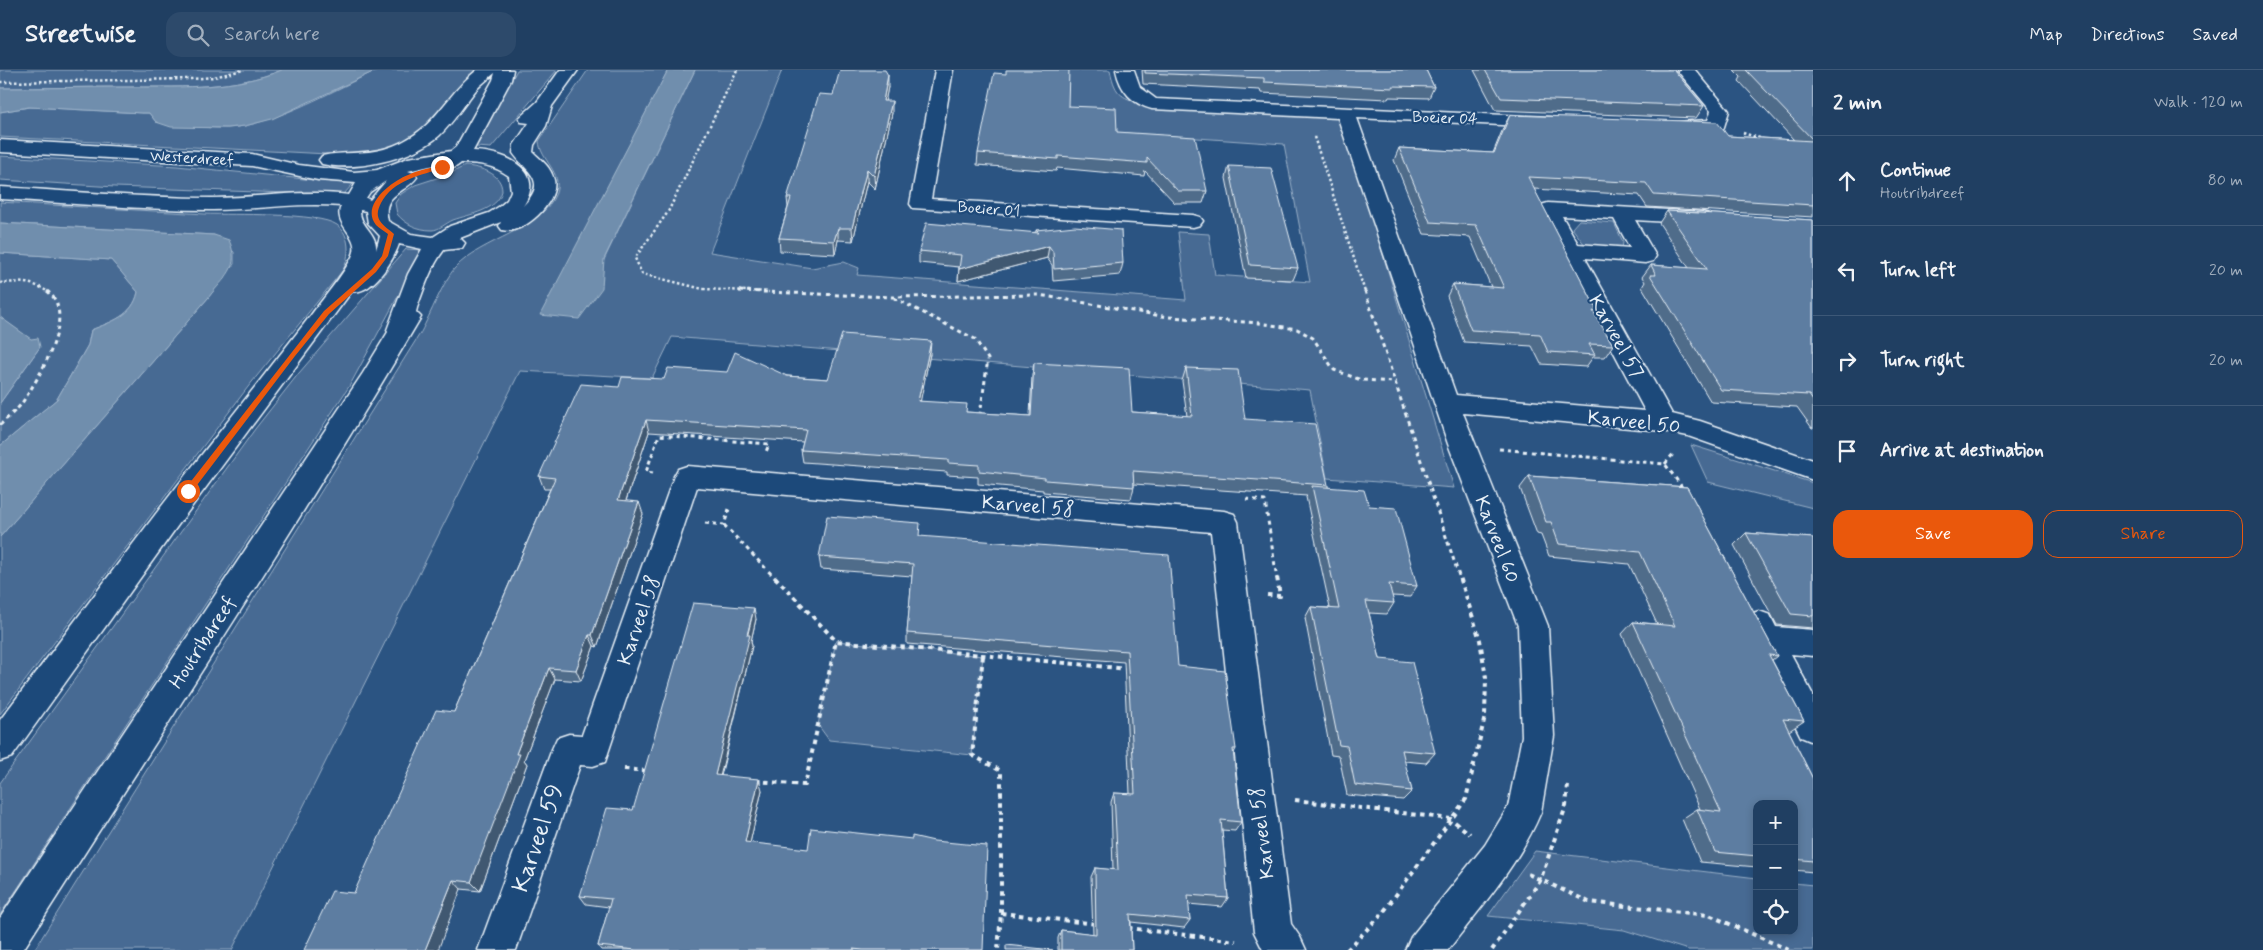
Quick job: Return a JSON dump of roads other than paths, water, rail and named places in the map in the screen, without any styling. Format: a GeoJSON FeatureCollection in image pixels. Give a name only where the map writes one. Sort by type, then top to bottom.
{"type":"FeatureCollection","features":[{"type":"Feature","properties":{"kind":"street"},"geometry":{"type":"LineString","coordinates":[[252,160],[298,158],[351,160],[379,156],[403,149],[437,128],[474,80],[488,70]]}},
{"type":"Feature","properties":{"kind":"street"},"geometry":{"type":"LineString","coordinates":[[432,158],[443,151],[454,138],[497,70]]}},
{"type":"Feature","properties":{"kind":"street"},"geometry":{"type":"LineString","coordinates":[[504,70],[502,80],[459,156],[442,167],[409,176],[395,184],[382,196],[375,209],[378,223],[391,234],[412,241],[438,244],[470,240],[496,232],[527,214],[543,194],[545,180],[539,168],[526,158],[523,153],[524,145],[537,126],[543,106]]}},
{"type":"Feature","properties":{"kind":"street"},"geometry":{"type":"LineString","coordinates":[[503,164],[504,152],[510,140],[527,119],[543,106],[569,70]]}},
{"type":"Feature","properties":{"kind":"street","name":"Boeier 01"},"geometry":{"type":"LineString","coordinates":[[944,70],[920,204],[1193,221]]}},
{"type":"Feature","properties":{"kind":"street","name":"Boeier 04"},"geometry":{"type":"LineString","coordinates":[[1125,70],[1127,84],[1138,98],[1152,104],[1560,122]]}},
{"type":"Feature","properties":{"kind":"street"},"geometry":{"type":"LineString","coordinates":[[1669,126],[1716,126],[1720,111],[1686,70]]}},
{"type":"Feature","properties":{"kind":"street","name":"Karveel 60"},"geometry":{"type":"LineString","coordinates":[[1346,113],[1461,444],[1533,626],[1538,736],[1524,812],[1498,857],[1424,950]]}},
{"type":"Feature","properties":{"kind":"street","name":"Westerdreef"},"geometry":{"type":"LineString","coordinates":[[0,146],[252,160],[286,169],[355,177],[382,175]]}},
{"type":"Feature","properties":{"kind":"street"},"geometry":{"type":"LineString","coordinates":[[0,746],[188,491],[292,354],[326,313],[364,256],[366,246],[364,238],[355,230],[352,208],[365,187],[382,175],[411,163],[432,158],[459,156],[483,158],[503,164],[516,173],[522,184],[519,197],[514,204],[497,216],[452,234],[438,244]]}},
{"type":"Feature","properties":{"kind":"street"},"geometry":{"type":"LineString","coordinates":[[0,194],[136,202],[251,203],[288,210],[339,213],[364,203],[375,209]]}},
{"type":"Feature","properties":{"kind":"street","name":"Karveel 57"},"geometry":{"type":"LineString","coordinates":[[1663,422],[1548,209],[1726,220]]}},
{"type":"Feature","properties":{"kind":"street"},"geometry":{"type":"LineString","coordinates":[[1570,250],[1645,256],[1621,213]]}},
{"type":"Feature","properties":{"kind":"street"},"geometry":{"type":"LineString","coordinates":[[326,313],[374,270],[385,256],[391,234]]}},
{"type":"Feature","properties":{"kind":"street","name":"Houtribdreef"},"geometry":{"type":"LineString","coordinates":[[2,950],[353,408],[399,330],[447,259],[458,247],[470,240]]}},
{"type":"Feature","properties":{"kind":"street","name":"Houtribdreef"},"geometry":{"type":"LineString","coordinates":[[399,330],[415,284],[438,244]]}},
{"type":"Feature","properties":{"kind":"street","name":"Karveel 50"},"geometry":{"type":"LineString","coordinates":[[1448,403],[1663,422],[1691,428],[1813,470]]}},
{"type":"Feature","properties":{"kind":"street","name":"Karveel 58"},"geometry":{"type":"LineString","coordinates":[[593,751],[687,476],[1224,522],[1280,941]]}},
{"type":"Feature","properties":{"kind":"street"},"geometry":{"type":"LineString","coordinates":[[1748,604],[1766,639],[1809,712]]}},
{"type":"Feature","properties":{"kind":"street"},"geometry":{"type":"LineString","coordinates":[[1766,639],[1813,643]]}},
{"type":"Feature","properties":{"kind":"street","name":"Karveel 59"},"geometry":{"type":"LineString","coordinates":[[497,950],[569,749],[593,751]]}}]}
